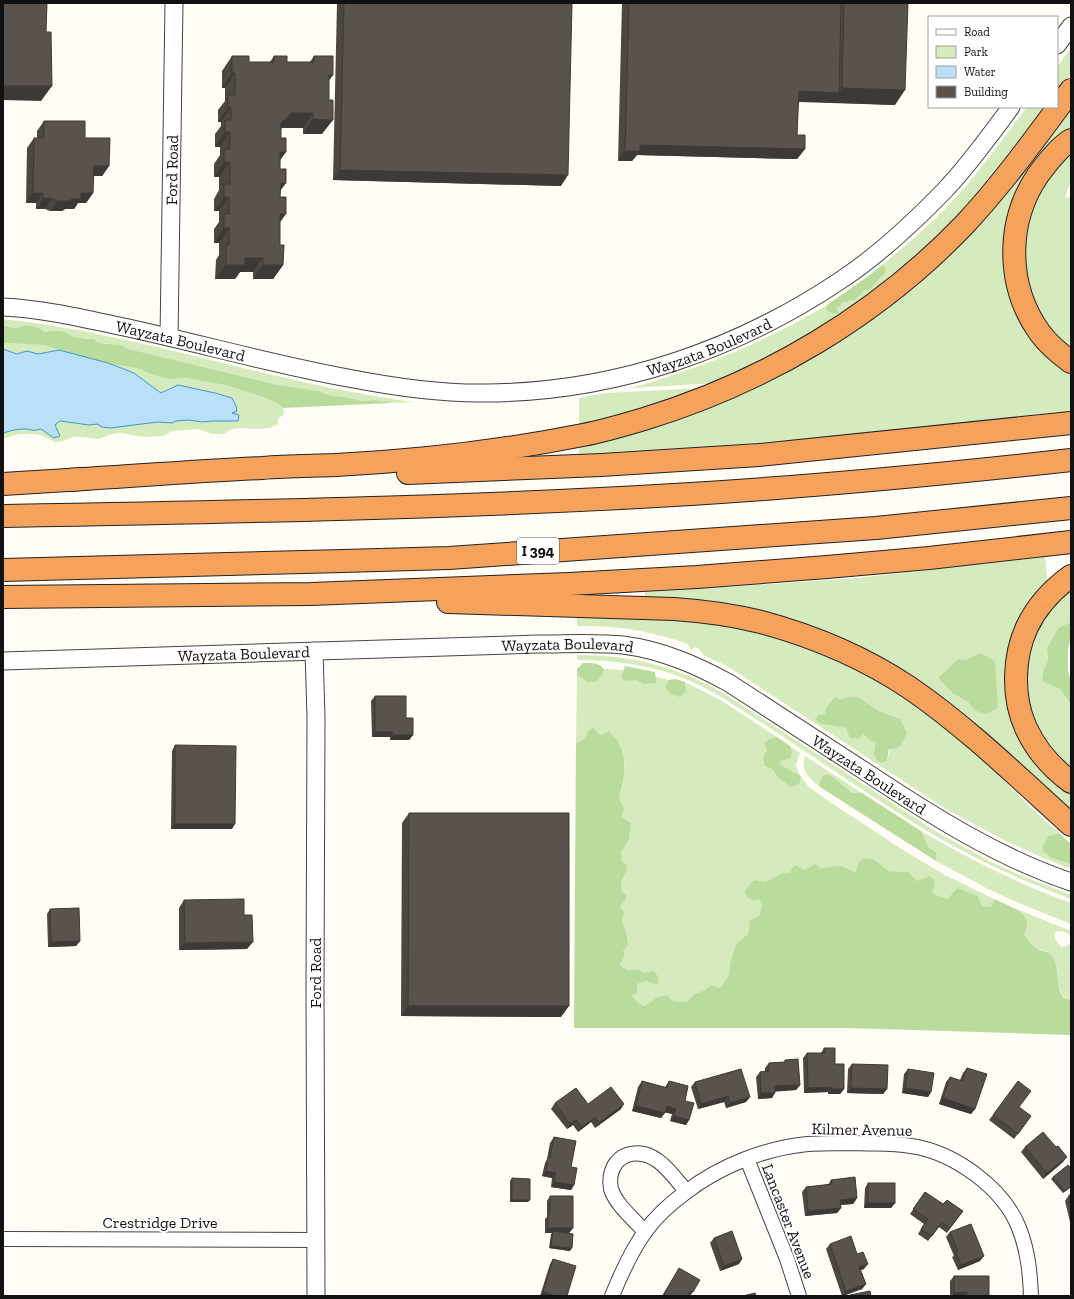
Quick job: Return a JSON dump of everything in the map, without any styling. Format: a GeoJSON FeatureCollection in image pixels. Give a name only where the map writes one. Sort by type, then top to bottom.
{"type":"FeatureCollection","features":[{"type":"Feature","properties":{"kind":"highway"},"geometry":{"type":"LineString","coordinates":[[1058,107],[1071,90]]}},
{"type":"Feature","properties":{"kind":"highway"},"geometry":{"type":"LineString","coordinates":[[3,484],[258,468],[337,465],[463,454],[585,435],[694,403],[791,358],[861,314],[914,271],[964,225],[1009,173],[1058,108]]}},
{"type":"Feature","properties":{"kind":"highway"},"geometry":{"type":"LineString","coordinates":[[1071,140],[1053,156],[1031,185],[1018,217],[1014,246],[1017,277],[1026,308],[1040,333],[1071,362]]}},
{"type":"Feature","properties":{"kind":"highway"},"geometry":{"type":"LineString","coordinates":[[69,480],[406,474],[602,465],[759,455],[1071,423]]}},
{"type":"Feature","properties":{"kind":"highway"},"geometry":{"type":"LineString","coordinates":[[3,516],[331,510],[689,494],[791,487],[1071,460]]}},
{"type":"Feature","properties":{"kind":"highway","name":"I 394"},"geometry":{"type":"LineString","coordinates":[[3,570],[449,558],[876,528],[1071,508]]}},
{"type":"Feature","properties":{"kind":"highway"},"geometry":{"type":"LineString","coordinates":[[3,597],[311,594],[555,585],[697,577],[905,560],[1071,542]]}},
{"type":"Feature","properties":{"kind":"highway"},"geometry":{"type":"LineString","coordinates":[[1071,576],[1061,583],[1046,598],[1027,627],[1021,647],[1016,680],[1020,711],[1026,728],[1046,758],[1057,771],[1071,782]]}},
{"type":"Feature","properties":{"kind":"highway"},"geometry":{"type":"LineString","coordinates":[[311,594],[486,604],[703,611],[760,622],[791,631],[846,653],[909,688],[971,735],[1071,825]]}},
{"type":"Feature","properties":{"kind":"street","name":"Ford Road"},"geometry":{"type":"LineString","coordinates":[[169,337],[174,3]]}},
{"type":"Feature","properties":{"kind":"street"},"geometry":{"type":"LineString","coordinates":[[1058,44],[1071,26]]}},
{"type":"Feature","properties":{"kind":"street","name":"Wayzata Boulevard"},"geometry":{"type":"LineString","coordinates":[[3,307],[45,311],[70,316],[169,337],[337,376],[418,390],[488,393],[561,388],[616,378],[680,360],[729,342],[781,317],[811,300],[846,277],[906,229],[947,188],[1010,108]]}},
{"type":"Feature","properties":{"kind":"street","name":"Wayzata Boulevard"},"geometry":{"type":"LineString","coordinates":[[3,661],[538,644],[602,644],[630,646],[669,655],[707,671],[729,683],[916,805],[951,826],[1019,861],[1045,873],[1071,882]]}},
{"type":"Feature","properties":{"kind":"street","name":"Ford Road"},"geometry":{"type":"LineString","coordinates":[[314,651],[316,717],[316,1296]]}},
{"type":"Feature","properties":{"kind":"street","name":"Kilmer Avenue"},"geometry":{"type":"LineString","coordinates":[[612,1296],[626,1264],[645,1232],[660,1214],[686,1192],[707,1177],[747,1159],[789,1147],[829,1143],[893,1144],[930,1150],[946,1156],[976,1174],[1000,1197],[1019,1226],[1025,1243],[1030,1271],[1031,1296]]}},
{"type":"Feature","properties":{"kind":"street"},"geometry":{"type":"LineString","coordinates":[[645,1232],[617,1201],[611,1188],[610,1177],[612,1168],[619,1159],[638,1152],[652,1156],[663,1165],[686,1192]]}},
{"type":"Feature","properties":{"kind":"street","name":"Lancaster Avenue"},"geometry":{"type":"LineString","coordinates":[[747,1159],[787,1259],[799,1296]]}},
{"type":"Feature","properties":{"kind":"street","name":"Crestridge Drive"},"geometry":{"type":"LineString","coordinates":[[3,1239],[317,1240]]}},
{"type":"Feature","properties":{"kind":"green space"},"geometry":{"type":"Polygon","coordinates":[[[1071,48],[1071,74],[1058,92],[1058,66],[1071,48]]]}},
{"type":"Feature","properties":{"kind":"green space"},"geometry":{"type":"Polygon","coordinates":[[[1071,102],[1071,131],[1042,157],[1010,298],[1021,321],[1071,371],[1071,411],[913,427],[834,437],[579,454],[579,442],[842,336],[1071,102]]]}},
{"type":"Feature","properties":{"kind":"green space"},"geometry":{"type":"Polygon","coordinates":[[[1026,108],[1045,108],[991,180],[946,229],[892,277],[834,319],[793,344],[717,383],[630,388],[682,372],[756,343],[827,305],[826,309],[839,312],[837,308],[843,302],[852,302],[863,291],[869,290],[886,272],[885,267],[882,265],[920,233],[954,200],[1026,108]]]}},
{"type":"Feature","properties":{"kind":"green space"},"geometry":{"type":"Polygon","coordinates":[[[1071,151],[1071,182],[1065,198],[1071,197],[1071,352],[1061,343],[1034,308],[1022,252],[1032,202],[1065,155],[1071,151]]]}},
{"type":"Feature","properties":{"kind":"green space"},"geometry":{"type":"Polygon","coordinates":[[[882,265],[885,267],[886,272],[869,290],[863,291],[859,297],[850,302],[843,302],[837,308],[839,313],[832,313],[826,309],[827,305],[882,265]]]}},
{"type":"Feature","properties":{"kind":"green space"},"geometry":{"type":"Polygon","coordinates":[[[3,319],[55,326],[106,336],[311,384],[414,402],[391,403],[376,400],[362,401],[328,395],[319,391],[278,385],[123,348],[123,346],[119,345],[100,343],[94,339],[74,337],[60,331],[45,332],[39,328],[8,328],[3,326],[3,319]]]}},
{"type":"Feature","properties":{"kind":"green space"},"geometry":{"type":"Polygon","coordinates":[[[26,325],[39,328],[45,332],[60,331],[74,337],[94,339],[104,344],[119,345],[123,346],[124,348],[278,385],[319,391],[328,395],[362,401],[376,400],[391,403],[283,408],[263,397],[225,385],[185,378],[169,379],[153,375],[140,369],[108,363],[44,345],[3,343],[3,326],[16,328],[26,325]]]}},
{"type":"Feature","properties":{"kind":"green space"},"geometry":{"type":"Polygon","coordinates":[[[3,343],[44,345],[59,350],[38,354],[27,351],[17,354],[3,349],[3,343]]]}},
{"type":"Feature","properties":{"kind":"green space"},"geometry":{"type":"Polygon","coordinates":[[[108,363],[140,369],[153,375],[169,379],[185,378],[225,385],[263,397],[278,404],[283,408],[284,414],[278,419],[278,424],[270,428],[237,428],[224,434],[212,434],[198,429],[172,431],[163,436],[144,437],[121,433],[112,434],[99,439],[73,437],[55,442],[41,435],[32,434],[19,434],[3,438],[3,433],[18,429],[34,431],[55,425],[60,421],[89,425],[97,424],[102,427],[110,428],[158,422],[172,423],[176,421],[189,420],[202,422],[238,421],[215,393],[178,385],[161,393],[134,373],[108,363]]]}},
{"type":"Feature","properties":{"kind":"green space"},"geometry":{"type":"Polygon","coordinates":[[[704,388],[656,406],[579,426],[579,398],[605,393],[704,388]]]}},
{"type":"Feature","properties":{"kind":"green space"},"geometry":{"type":"Polygon","coordinates":[[[1045,557],[1048,585],[1008,684],[1071,791],[1071,814],[890,668],[645,600],[645,592],[857,578],[1045,557]],[[958,659],[938,678],[952,693],[968,702],[974,710],[998,707],[997,699],[966,660],[958,659]]]}},
{"type":"Feature","properties":{"kind":"green space"},"geometry":{"type":"Polygon","coordinates":[[[1071,585],[1071,622],[1058,628],[1047,648],[1048,660],[1044,669],[1071,705],[1071,772],[1039,735],[1025,697],[1027,651],[1043,614],[1071,585]]]}},
{"type":"Feature","properties":{"kind":"green space"},"geometry":{"type":"Polygon","coordinates":[[[577,612],[683,615],[796,639],[897,688],[984,760],[1031,808],[1059,833],[1049,836],[1053,858],[1071,864],[1071,869],[1004,840],[946,809],[741,675],[725,665],[705,656],[698,648],[695,647],[691,650],[688,644],[647,632],[620,628],[577,626],[577,612]],[[854,696],[840,699],[825,714],[818,715],[821,724],[848,728],[863,734],[874,742],[877,742],[887,760],[900,719],[879,711],[854,696]]]}},
{"type":"Feature","properties":{"kind":"green space"},"geometry":{"type":"Polygon","coordinates":[[[1071,622],[1071,636],[1068,650],[1068,671],[1071,681],[1071,705],[1060,689],[1042,681],[1044,669],[1048,660],[1047,648],[1058,628],[1071,622]]]}},
{"type":"Feature","properties":{"kind":"green space"},"geometry":{"type":"Polygon","coordinates":[[[980,653],[995,661],[998,707],[985,714],[974,710],[968,702],[952,693],[938,678],[958,659],[966,660],[980,653]]]}},
{"type":"Feature","properties":{"kind":"green space"},"geometry":{"type":"Polygon","coordinates":[[[577,655],[617,657],[637,660],[674,670],[692,677],[728,696],[935,831],[991,862],[1071,895],[1071,899],[989,864],[949,844],[875,798],[736,706],[690,681],[653,668],[615,662],[577,660],[577,655]]]}},
{"type":"Feature","properties":{"kind":"green space"},"geometry":{"type":"Polygon","coordinates":[[[583,663],[597,664],[604,669],[603,674],[596,682],[588,682],[577,675],[577,669],[583,663]]]}},
{"type":"Feature","properties":{"kind":"green space"},"geometry":{"type":"Polygon","coordinates":[[[625,666],[655,672],[656,683],[644,684],[636,680],[624,681],[621,676],[625,666]]]}},
{"type":"Feature","properties":{"kind":"green space"},"geometry":{"type":"Polygon","coordinates":[[[604,669],[623,670],[622,676],[654,676],[668,680],[665,686],[686,687],[685,682],[722,701],[777,737],[769,739],[768,754],[772,769],[779,779],[791,786],[800,783],[801,777],[809,787],[824,798],[903,850],[945,875],[994,899],[991,908],[982,906],[978,896],[970,893],[948,899],[933,894],[935,881],[917,881],[909,872],[889,871],[873,859],[864,858],[858,863],[855,873],[846,867],[839,866],[782,873],[765,882],[759,898],[762,905],[759,916],[750,921],[748,934],[736,944],[730,963],[729,975],[720,988],[710,985],[705,990],[694,994],[686,1002],[674,1002],[656,998],[645,1006],[638,1003],[632,996],[637,984],[646,981],[644,973],[640,970],[627,970],[620,965],[625,955],[623,951],[626,931],[622,922],[624,912],[620,906],[621,882],[626,872],[620,852],[629,840],[631,823],[622,817],[624,808],[619,798],[625,766],[620,745],[598,733],[594,728],[589,730],[584,739],[576,743],[577,675],[588,682],[603,674],[604,669]]]}},
{"type":"Feature","properties":{"kind":"green space"},"geometry":{"type":"Polygon","coordinates":[[[675,679],[685,682],[686,691],[680,697],[670,694],[665,686],[668,680],[675,679]]]}},
{"type":"Feature","properties":{"kind":"green space"},"geometry":{"type":"Polygon","coordinates":[[[854,696],[879,711],[900,719],[907,733],[898,747],[889,749],[887,760],[882,763],[876,760],[874,754],[876,742],[871,741],[863,734],[859,739],[850,738],[846,728],[821,724],[816,720],[818,715],[825,714],[827,707],[835,697],[840,699],[854,696]]]}},
{"type":"Feature","properties":{"kind":"green space"},"geometry":{"type":"Polygon","coordinates":[[[594,728],[602,735],[609,731],[617,741],[624,757],[624,771],[619,798],[624,808],[622,817],[631,823],[629,840],[621,852],[622,862],[627,865],[626,872],[621,882],[621,892],[626,894],[626,899],[620,906],[624,912],[622,922],[626,931],[628,945],[623,951],[625,955],[620,965],[627,970],[640,970],[644,973],[654,971],[659,978],[657,985],[646,981],[637,984],[637,992],[632,996],[638,1003],[645,1006],[656,998],[666,995],[674,1002],[686,1002],[694,994],[705,990],[710,985],[720,988],[729,975],[730,963],[736,944],[748,934],[750,920],[759,916],[762,905],[759,899],[754,901],[747,897],[745,891],[754,880],[765,882],[782,873],[790,873],[794,865],[805,870],[815,864],[821,869],[839,866],[855,873],[858,863],[864,858],[873,859],[889,871],[909,872],[917,881],[930,876],[935,881],[933,894],[948,899],[957,888],[978,896],[982,906],[991,907],[994,899],[1014,908],[1023,915],[1027,923],[1024,935],[1035,948],[1049,953],[1053,957],[1059,989],[1065,999],[1071,1000],[1071,1035],[848,1028],[574,1028],[576,743],[584,739],[589,730],[594,728]]]}},
{"type":"Feature","properties":{"kind":"green space"},"geometry":{"type":"Polygon","coordinates":[[[777,737],[790,746],[792,752],[790,758],[781,761],[780,764],[799,774],[801,777],[800,783],[791,787],[778,778],[772,769],[765,766],[763,758],[767,750],[764,743],[769,739],[777,737]]]}},
{"type":"Feature","properties":{"kind":"green space"},"geometry":{"type":"Polygon","coordinates":[[[790,746],[800,753],[796,765],[799,774],[780,765],[781,761],[792,752],[790,746]]]}},
{"type":"Feature","properties":{"kind":"green space"},"geometry":{"type":"Polygon","coordinates":[[[805,756],[862,793],[854,793],[832,776],[826,774],[820,779],[820,787],[810,778],[805,770],[805,756]]]}},
{"type":"Feature","properties":{"kind":"green space"},"geometry":{"type":"Polygon","coordinates":[[[826,774],[832,776],[853,793],[862,793],[921,831],[928,847],[936,852],[936,861],[820,787],[821,777],[826,774]]]}},
{"type":"Feature","properties":{"kind":"green space"},"geometry":{"type":"Polygon","coordinates":[[[921,831],[994,870],[1032,888],[1071,903],[1071,924],[988,889],[936,861],[936,852],[928,847],[921,831]]]}},
{"type":"Feature","properties":{"kind":"green space"},"geometry":{"type":"Polygon","coordinates":[[[1059,833],[1071,844],[1071,864],[1052,858],[1043,851],[1043,845],[1049,836],[1059,833]]]}},
{"type":"Feature","properties":{"kind":"green space"},"geometry":{"type":"Polygon","coordinates":[[[1014,908],[1071,931],[1071,936],[1066,932],[1057,931],[1055,932],[1055,937],[1061,947],[1067,946],[1071,942],[1071,1000],[1068,1000],[1062,995],[1056,980],[1056,971],[1046,951],[1037,950],[1024,935],[1024,916],[1014,908]]]}},
{"type":"Feature","properties":{"kind":"water"},"geometry":{"type":"Polygon","coordinates":[[[3,349],[17,354],[27,351],[38,354],[59,350],[108,363],[134,373],[161,393],[178,385],[232,398],[237,411],[232,413],[239,415],[238,421],[202,422],[189,420],[176,421],[172,423],[158,422],[110,428],[102,427],[97,424],[89,425],[60,421],[55,425],[60,436],[54,438],[41,429],[18,429],[3,433],[3,349]]]}},
{"type":"Feature","properties":{"kind":"building"},"geometry":{"type":"Polygon","coordinates":[[[3,3],[47,3],[46,32],[51,32],[52,86],[3,86],[3,3]]]}},
{"type":"Feature","properties":{"kind":"building"},"geometry":{"type":"Polygon","coordinates":[[[344,3],[572,3],[568,175],[340,170],[344,3]]]}},
{"type":"Feature","properties":{"kind":"building"},"geometry":{"type":"Polygon","coordinates":[[[629,3],[841,3],[839,93],[799,91],[797,135],[805,135],[805,149],[640,145],[640,151],[625,151],[629,3]]]}},
{"type":"Feature","properties":{"kind":"building"},"geometry":{"type":"Polygon","coordinates":[[[844,3],[908,3],[905,90],[842,88],[844,3]]]}},
{"type":"Feature","properties":{"kind":"building"},"geometry":{"type":"Polygon","coordinates":[[[232,56],[249,56],[249,62],[274,62],[274,56],[287,56],[287,62],[314,62],[314,56],[333,56],[333,75],[329,75],[329,100],[333,100],[333,120],[313,119],[313,113],[292,113],[281,123],[281,138],[286,138],[286,152],[280,152],[280,169],[286,169],[286,183],[281,183],[280,197],[286,197],[286,214],[280,214],[280,245],[284,245],[283,265],[263,265],[263,258],[245,258],[245,265],[226,265],[226,245],[229,245],[229,228],[224,228],[224,214],[229,214],[229,197],[224,197],[224,184],[230,184],[230,162],[224,162],[224,149],[230,149],[230,132],[225,132],[225,120],[231,120],[231,107],[228,107],[228,95],[235,95],[235,73],[232,73],[232,56]]]}},
{"type":"Feature","properties":{"kind":"building"},"geometry":{"type":"Polygon","coordinates":[[[44,121],[85,121],[85,138],[110,138],[109,166],[94,166],[93,193],[81,193],[81,199],[57,201],[52,198],[43,198],[43,193],[33,193],[34,138],[44,138],[44,121]]]}},
{"type":"Feature","properties":{"kind":"building"},"geometry":{"type":"Polygon","coordinates":[[[375,696],[406,696],[406,718],[413,718],[413,735],[393,735],[393,732],[375,732],[375,696]]]}},
{"type":"Feature","properties":{"kind":"building"},"geometry":{"type":"Polygon","coordinates":[[[175,745],[236,746],[235,824],[175,824],[175,745]]]}},
{"type":"Feature","properties":{"kind":"building"},"geometry":{"type":"Polygon","coordinates":[[[409,813],[569,813],[569,1006],[408,1006],[409,813]]]}},
{"type":"Feature","properties":{"kind":"building"},"geometry":{"type":"Polygon","coordinates":[[[244,899],[244,915],[252,915],[253,942],[185,943],[184,900],[244,899]]]}},
{"type":"Feature","properties":{"kind":"building"},"geometry":{"type":"Polygon","coordinates":[[[79,908],[80,941],[51,942],[50,909],[79,908]]]}},
{"type":"Feature","properties":{"kind":"building"},"geometry":{"type":"Polygon","coordinates":[[[824,1048],[835,1048],[835,1064],[844,1064],[844,1089],[832,1089],[832,1087],[808,1088],[807,1053],[825,1053],[824,1048]]]}},
{"type":"Feature","properties":{"kind":"building"},"geometry":{"type":"Polygon","coordinates":[[[798,1059],[800,1085],[775,1086],[775,1093],[761,1093],[760,1072],[769,1071],[769,1063],[798,1059]]]}},
{"type":"Feature","properties":{"kind":"building"},"geometry":{"type":"Polygon","coordinates":[[[852,1064],[888,1065],[887,1089],[851,1088],[852,1064]]]}},
{"type":"Feature","properties":{"kind":"building"},"geometry":{"type":"Polygon","coordinates":[[[967,1068],[987,1074],[975,1109],[943,1098],[950,1077],[962,1081],[967,1068]]]}},
{"type":"Feature","properties":{"kind":"building"},"geometry":{"type":"Polygon","coordinates":[[[741,1069],[750,1097],[730,1103],[728,1096],[701,1104],[695,1082],[741,1069]]]}},
{"type":"Feature","properties":{"kind":"building"},"geometry":{"type":"Polygon","coordinates":[[[908,1069],[934,1073],[931,1092],[905,1088],[908,1069]]]}},
{"type":"Feature","properties":{"kind":"building"},"geometry":{"type":"Polygon","coordinates":[[[642,1081],[667,1088],[669,1081],[688,1086],[685,1101],[694,1103],[689,1120],[674,1116],[676,1109],[667,1106],[665,1113],[636,1106],[642,1081]]]}},
{"type":"Feature","properties":{"kind":"building"},"geometry":{"type":"Polygon","coordinates":[[[1018,1081],[1031,1091],[1019,1107],[1031,1116],[1018,1134],[993,1115],[1018,1081]]]}},
{"type":"Feature","properties":{"kind":"building"},"geometry":{"type":"Polygon","coordinates":[[[611,1087],[624,1104],[599,1123],[595,1117],[582,1127],[576,1120],[570,1124],[555,1103],[576,1088],[588,1104],[611,1087]]]}},
{"type":"Feature","properties":{"kind":"building"},"geometry":{"type":"Polygon","coordinates":[[[1043,1132],[1067,1157],[1047,1173],[1025,1147],[1043,1132]]]}},
{"type":"Feature","properties":{"kind":"building"},"geometry":{"type":"Polygon","coordinates":[[[554,1137],[576,1141],[571,1167],[577,1168],[574,1185],[554,1182],[556,1173],[546,1171],[554,1137]]]}},
{"type":"Feature","properties":{"kind":"building"},"geometry":{"type":"Polygon","coordinates":[[[1068,1165],[1071,1168],[1071,1186],[1065,1191],[1053,1177],[1068,1165]]]}},
{"type":"Feature","properties":{"kind":"building"},"geometry":{"type":"Polygon","coordinates":[[[855,1177],[857,1198],[840,1200],[841,1208],[808,1211],[806,1187],[832,1184],[831,1180],[855,1177]]]}},
{"type":"Feature","properties":{"kind":"building"},"geometry":{"type":"Polygon","coordinates":[[[512,1178],[530,1179],[530,1200],[512,1200],[512,1178]]]}},
{"type":"Feature","properties":{"kind":"building"},"geometry":{"type":"Polygon","coordinates":[[[868,1183],[895,1183],[895,1203],[868,1203],[868,1183]]]}},
{"type":"Feature","properties":{"kind":"building"},"geometry":{"type":"Polygon","coordinates":[[[925,1192],[943,1204],[947,1200],[963,1211],[950,1228],[942,1222],[932,1236],[921,1229],[928,1219],[913,1209],[925,1192]]]}},
{"type":"Feature","properties":{"kind":"building"},"geometry":{"type":"Polygon","coordinates":[[[550,1196],[573,1196],[573,1228],[548,1228],[550,1196]]]}},
{"type":"Feature","properties":{"kind":"building"},"geometry":{"type":"Polygon","coordinates":[[[971,1224],[984,1256],[961,1265],[956,1252],[958,1251],[950,1232],[971,1224]]]}},
{"type":"Feature","properties":{"kind":"building"},"geometry":{"type":"Polygon","coordinates":[[[553,1231],[573,1234],[572,1248],[551,1246],[553,1231]]]}},
{"type":"Feature","properties":{"kind":"building"},"geometry":{"type":"Polygon","coordinates":[[[732,1231],[742,1259],[724,1266],[714,1238],[732,1231]]]}},
{"type":"Feature","properties":{"kind":"building"},"geometry":{"type":"Polygon","coordinates":[[[851,1236],[857,1254],[863,1252],[868,1264],[859,1267],[866,1284],[846,1291],[830,1244],[851,1236]]]}},
{"type":"Feature","properties":{"kind":"building"},"geometry":{"type":"Polygon","coordinates":[[[553,1259],[576,1266],[567,1296],[555,1296],[543,1292],[553,1259]]]}},
{"type":"Feature","properties":{"kind":"building"},"geometry":{"type":"Polygon","coordinates":[[[679,1268],[700,1280],[693,1292],[691,1291],[688,1296],[668,1296],[664,1294],[679,1268]]]}},
{"type":"Feature","properties":{"kind":"building"},"geometry":{"type":"Polygon","coordinates":[[[954,1276],[989,1276],[989,1296],[967,1296],[967,1292],[954,1293],[954,1276]]]}},
{"type":"Feature","properties":{"kind":"building"},"geometry":{"type":"Polygon","coordinates":[[[870,1291],[871,1296],[850,1296],[850,1295],[870,1291]]]}},
{"type":"Feature","properties":{"kind":"building"},"geometry":{"type":"Polygon","coordinates":[[[755,1293],[756,1296],[743,1296],[755,1293]]]}}]}
